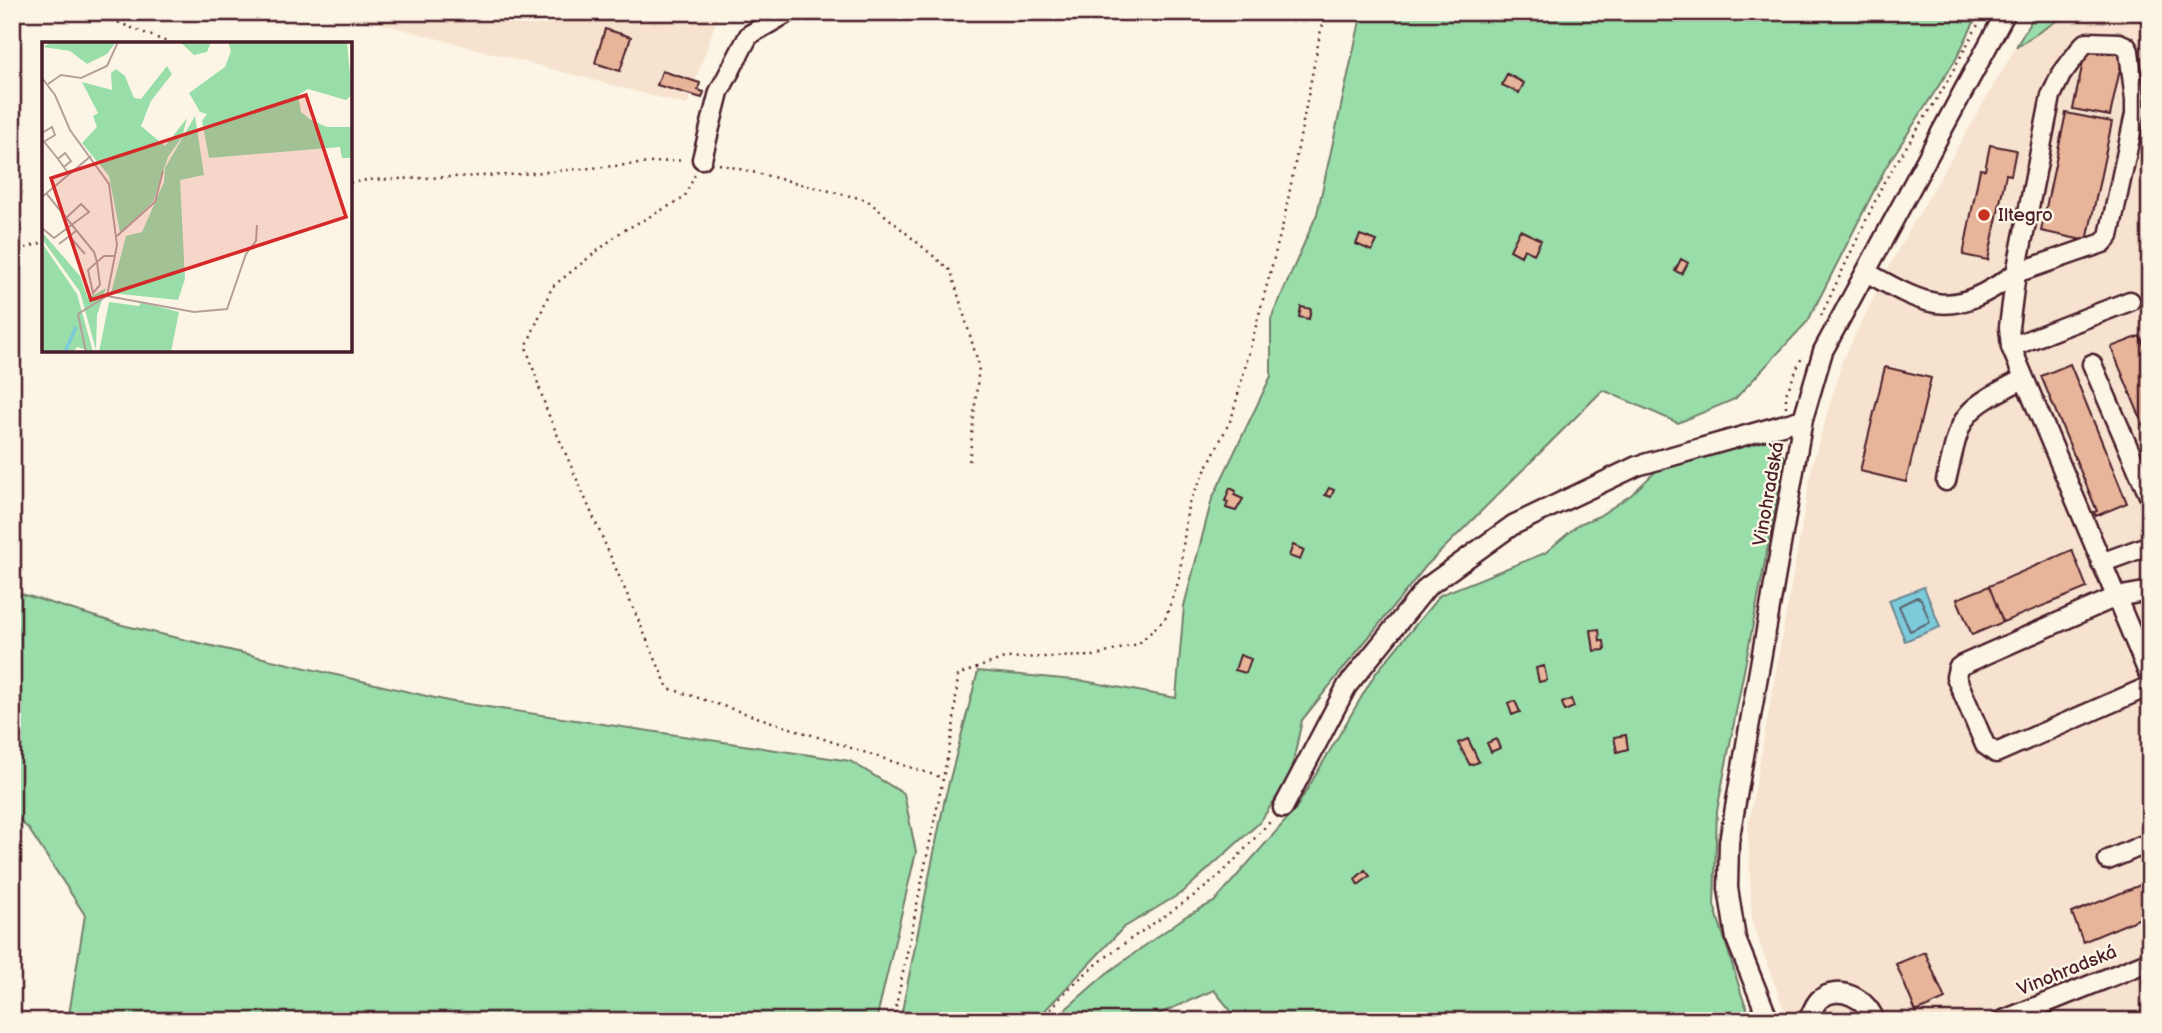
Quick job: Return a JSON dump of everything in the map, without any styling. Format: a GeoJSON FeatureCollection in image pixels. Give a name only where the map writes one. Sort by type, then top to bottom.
{"type":"FeatureCollection","features":[{"type":"Feature","properties":{"kind":"street"},"geometry":{"type":"LineString","coordinates":[[702,159],[719,92],[749,35],[789,12]]}},
{"type":"Feature","properties":{"kind":"street","name":"Vinohradská"},"geometry":{"type":"LineString","coordinates":[[1769,1021],[1736,939],[1728,888],[1729,842],[1795,421],[1823,351],[2006,12]]}},
{"type":"Feature","properties":{"kind":"street"},"geometry":{"type":"LineString","coordinates":[[1866,272],[1916,298],[1953,304],[1977,298],[2016,273],[2034,265],[2103,243],[2109,236],[2135,106],[2129,51],[2123,44],[2085,43],[2053,89],[2016,273],[2010,327],[2011,347],[2023,379],[2150,677]]}},
{"type":"Feature","properties":{"kind":"street"},"geometry":{"type":"LineString","coordinates":[[2011,347],[2130,301]]}},
{"type":"Feature","properties":{"kind":"street"},"geometry":{"type":"LineString","coordinates":[[2092,364],[2150,498]]}},
{"type":"Feature","properties":{"kind":"street"},"geometry":{"type":"LineString","coordinates":[[1946,481],[1959,426],[1964,416],[1979,402],[2023,379]]}},
{"type":"Feature","properties":{"kind":"street"},"geometry":{"type":"LineString","coordinates":[[1283,808],[1347,686],[1427,587],[1513,525],[1637,466],[1795,421]]}},
{"type":"Feature","properties":{"kind":"street"},"geometry":{"type":"LineString","coordinates":[[2101,563],[2150,545]]}},
{"type":"Feature","properties":{"kind":"street"},"geometry":{"type":"LineString","coordinates":[[2150,591],[2116,597],[1962,665],[1956,673],[1957,682],[1985,745],[1996,752],[2150,686]]}},
{"type":"Feature","properties":{"kind":"street"},"geometry":{"type":"LineString","coordinates":[[2108,860],[2150,842]]}},
{"type":"Feature","properties":{"kind":"street","name":"Vinohradská"},"geometry":{"type":"LineString","coordinates":[[2012,1019],[2150,961]]}},
{"type":"Feature","properties":{"kind":"street"},"geometry":{"type":"LineString","coordinates":[[1808,1021],[1819,1001],[1830,994],[1842,993],[1854,996],[1865,1004],[1875,1021]]}},
{"type":"Feature","properties":{"kind":"path"},"geometry":{"type":"LineString","coordinates":[[92,12],[167,42]]}},
{"type":"Feature","properties":{"kind":"path"},"geometry":{"type":"LineString","coordinates":[[893,1021],[953,730],[958,675],[1004,658],[1094,656],[1138,644],[1165,619],[1179,580],[1188,505],[1231,417],[1281,233],[1327,12]]}},
{"type":"Feature","properties":{"kind":"path"},"geometry":{"type":"LineString","coordinates":[[1817,323],[1884,182],[1943,89],[1980,21],[1986,17]]}},
{"type":"Feature","properties":{"kind":"path"},"geometry":{"type":"LineString","coordinates":[[352,183],[509,175],[702,159],[867,201],[951,271],[979,366],[969,464]]}},
{"type":"Feature","properties":{"kind":"path"},"geometry":{"type":"LineString","coordinates":[[702,159],[684,198],[621,232],[552,287],[526,348],[547,411],[668,688],[943,778]]}},
{"type":"Feature","properties":{"kind":"path"},"geometry":{"type":"LineString","coordinates":[[12,252],[42,243]]}},
{"type":"Feature","properties":{"kind":"path"},"geometry":{"type":"LineString","coordinates":[[1795,421],[1786,394],[1806,348]]}},
{"type":"Feature","properties":{"kind":"path"},"geometry":{"type":"LineString","coordinates":[[1043,1021],[1048,1012],[1084,974],[1206,887],[1283,808]]}},
{"type":"Feature","properties":{"kind":"shaded area"},"geometry":{"type":"Polygon","coordinates":[[[337,12],[719,12],[687,105],[337,12]]]}},
{"type":"Feature","properties":{"kind":"shaded area"},"geometry":{"type":"Polygon","coordinates":[[[2096,12],[2150,12],[2150,1021],[1788,1021],[1752,922],[1748,828],[1813,462],[1843,359],[1899,248],[2016,47],[2058,20],[2096,12]]]}},
{"type":"Feature","properties":{"kind":"green space"},"geometry":{"type":"Polygon","coordinates":[[[1362,12],[1979,12],[1956,59],[1886,167],[1808,321],[1735,399],[1678,423],[1603,390],[1426,566],[1302,720],[1290,777],[1260,822],[1183,892],[1123,928],[1035,1021],[900,1021],[945,798],[978,671],[1084,681],[1176,698],[1184,606],[1212,499],[1271,376],[1271,319],[1317,214],[1362,12]]]}},
{"type":"Feature","properties":{"kind":"green space"},"geometry":{"type":"Polygon","coordinates":[[[2036,12],[2096,12],[2058,20],[2016,47],[2036,12]]]}},
{"type":"Feature","properties":{"kind":"green space"},"geometry":{"type":"Polygon","coordinates":[[[1769,439],[1785,458],[1717,811],[1714,905],[1752,1021],[1239,1021],[1214,990],[1143,1021],[1052,1021],[1107,973],[1186,916],[1214,902],[1295,810],[1375,674],[1440,595],[1545,553],[1579,524],[1599,516],[1631,495],[1656,471],[1697,456],[1769,439]]]}},
{"type":"Feature","properties":{"kind":"green space"},"geometry":{"type":"Polygon","coordinates":[[[12,591],[122,625],[448,701],[850,761],[904,794],[916,852],[876,1021],[68,1021],[85,915],[28,828],[12,815],[12,591]]]}},
{"type":"Feature","properties":{"kind":"water"},"geometry":{"type":"Polygon","coordinates":[[[1924,587],[1940,627],[1905,641],[1889,600],[1924,587]]]}},
{"type":"Feature","properties":{"kind":"building"},"geometry":{"type":"Polygon","coordinates":[[[605,29],[631,37],[620,71],[595,63],[605,29]]]}},
{"type":"Feature","properties":{"kind":"building"},"geometry":{"type":"Polygon","coordinates":[[[2086,48],[2123,55],[2110,116],[2073,109],[2086,48]]]}},
{"type":"Feature","properties":{"kind":"building"},"geometry":{"type":"Polygon","coordinates":[[[662,71],[700,83],[698,90],[704,92],[702,98],[657,85],[662,71]]]}},
{"type":"Feature","properties":{"kind":"building"},"geometry":{"type":"Polygon","coordinates":[[[1507,74],[1524,83],[1519,93],[1502,85],[1507,74]]]}},
{"type":"Feature","properties":{"kind":"building"},"geometry":{"type":"Polygon","coordinates":[[[2066,113],[2112,122],[2087,241],[2041,231],[2066,113]]]}},
{"type":"Feature","properties":{"kind":"building","name":"Iltegro"},"geometry":{"type":"Polygon","coordinates":[[[1990,145],[2016,150],[2011,175],[2006,174],[1988,260],[1963,255],[1980,169],[1985,170],[1990,145]]]}},
{"type":"Feature","properties":{"kind":"building"},"geometry":{"type":"Polygon","coordinates":[[[1520,230],[1541,240],[1534,254],[1524,249],[1521,256],[1510,250],[1520,230]]]}},
{"type":"Feature","properties":{"kind":"building"},"geometry":{"type":"Polygon","coordinates":[[[1360,235],[1377,241],[1372,251],[1356,244],[1360,235]]]}},
{"type":"Feature","properties":{"kind":"building"},"geometry":{"type":"Polygon","coordinates":[[[1681,259],[1688,263],[1682,274],[1675,271],[1681,259]]]}},
{"type":"Feature","properties":{"kind":"building"},"geometry":{"type":"Polygon","coordinates":[[[1301,307],[1311,309],[1309,319],[1299,317],[1301,307]]]}},
{"type":"Feature","properties":{"kind":"building"},"geometry":{"type":"Polygon","coordinates":[[[2140,336],[2150,360],[2150,441],[2111,347],[2140,336]]]}},
{"type":"Feature","properties":{"kind":"building"},"geometry":{"type":"Polygon","coordinates":[[[2070,364],[2127,503],[2096,516],[2094,512],[2097,511],[2041,376],[2070,364]]]}},
{"type":"Feature","properties":{"kind":"building"},"geometry":{"type":"Polygon","coordinates":[[[1885,367],[1931,378],[1906,482],[1860,471],[1885,367]]]}},
{"type":"Feature","properties":{"kind":"building"},"geometry":{"type":"Polygon","coordinates":[[[1230,488],[1236,491],[1234,495],[1243,499],[1236,511],[1226,508],[1228,502],[1225,501],[1230,488]]]}},
{"type":"Feature","properties":{"kind":"building"},"geometry":{"type":"Polygon","coordinates":[[[1329,488],[1334,490],[1331,497],[1325,495],[1329,488]]]}},
{"type":"Feature","properties":{"kind":"building"},"geometry":{"type":"Polygon","coordinates":[[[1293,545],[1304,550],[1300,560],[1289,556],[1293,545]]]}},
{"type":"Feature","properties":{"kind":"building"},"geometry":{"type":"Polygon","coordinates":[[[2072,550],[2087,588],[2003,622],[1989,586],[2072,550]]]}},
{"type":"Feature","properties":{"kind":"building"},"geometry":{"type":"Polygon","coordinates":[[[1989,586],[2003,622],[1972,635],[1957,599],[1989,586]]]}},
{"type":"Feature","properties":{"kind":"building"},"geometry":{"type":"Polygon","coordinates":[[[1599,629],[1600,641],[1604,641],[1605,650],[1594,651],[1591,630],[1599,629]]]}},
{"type":"Feature","properties":{"kind":"building"},"geometry":{"type":"Polygon","coordinates":[[[1240,655],[1251,659],[1246,673],[1235,670],[1240,655]]]}},
{"type":"Feature","properties":{"kind":"building"},"geometry":{"type":"Polygon","coordinates":[[[1544,666],[1547,680],[1539,682],[1536,668],[1544,666]]]}},
{"type":"Feature","properties":{"kind":"building"},"geometry":{"type":"Polygon","coordinates":[[[1571,699],[1574,707],[1565,711],[1562,703],[1571,699]]]}},
{"type":"Feature","properties":{"kind":"building"},"geometry":{"type":"Polygon","coordinates":[[[1515,701],[1520,712],[1512,715],[1508,703],[1515,701]]]}},
{"type":"Feature","properties":{"kind":"building"},"geometry":{"type":"Polygon","coordinates":[[[1626,735],[1628,749],[1617,752],[1614,737],[1626,735]]]}},
{"type":"Feature","properties":{"kind":"building"},"geometry":{"type":"Polygon","coordinates":[[[1468,739],[1479,762],[1470,765],[1458,743],[1468,739]]]}},
{"type":"Feature","properties":{"kind":"building"},"geometry":{"type":"Polygon","coordinates":[[[1496,739],[1500,748],[1491,752],[1487,743],[1496,739]]]}},
{"type":"Feature","properties":{"kind":"building"},"geometry":{"type":"Polygon","coordinates":[[[1365,870],[1370,876],[1358,885],[1355,879],[1365,870]]]}},
{"type":"Feature","properties":{"kind":"building"},"geometry":{"type":"Polygon","coordinates":[[[2150,881],[2150,914],[2083,942],[2072,913],[2150,881]]]}},
{"type":"Feature","properties":{"kind":"building"},"geometry":{"type":"Polygon","coordinates":[[[1925,952],[1945,999],[1916,1012],[1896,964],[1925,952]]]}},
{"type":"Feature","properties":{"kind":"place","name":"Iltegro"},"geometry":{"type":"Point","coordinates":[1984,215]}}]}
